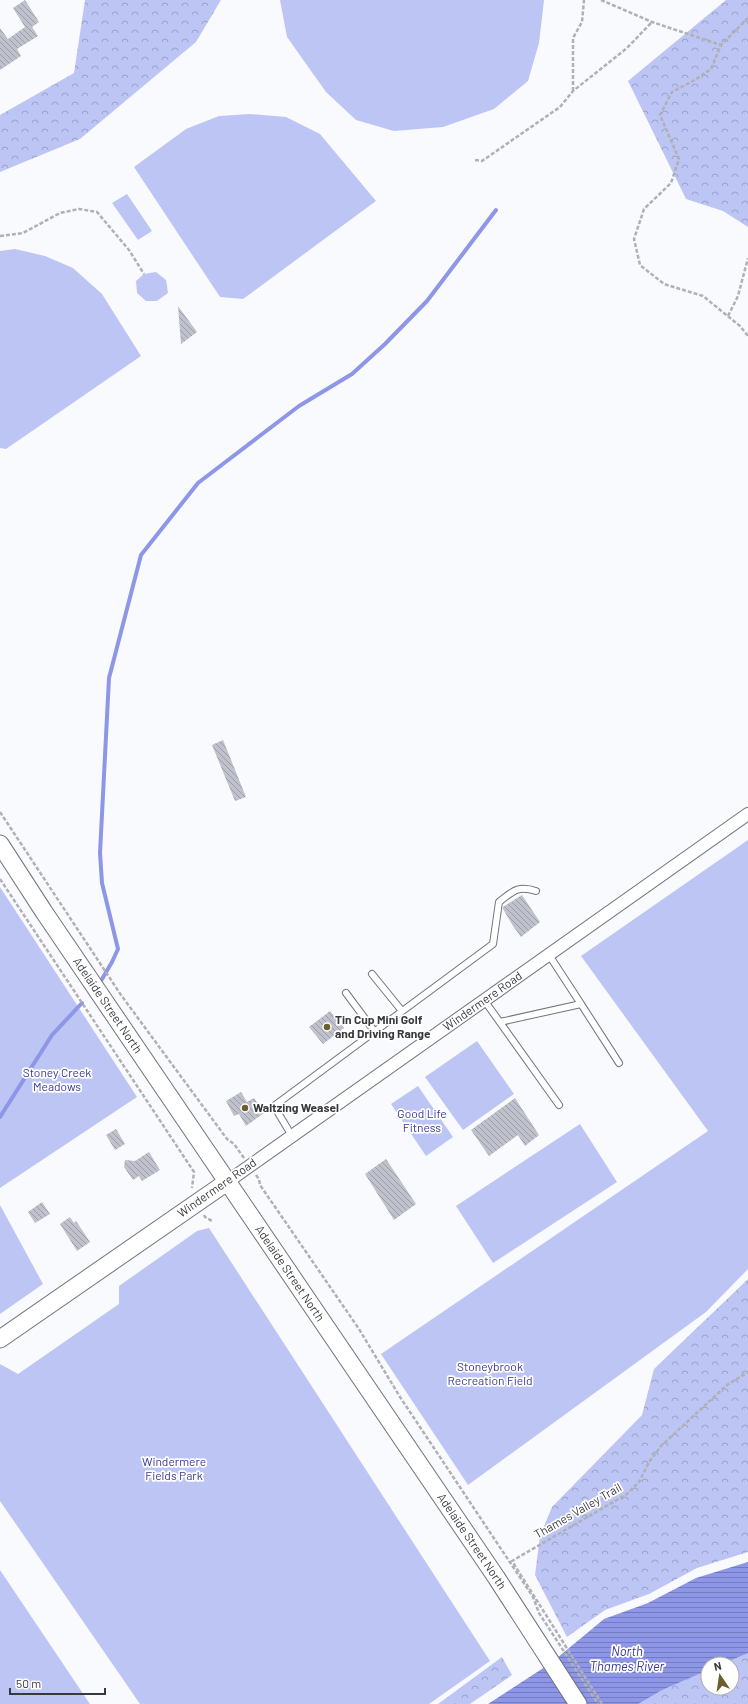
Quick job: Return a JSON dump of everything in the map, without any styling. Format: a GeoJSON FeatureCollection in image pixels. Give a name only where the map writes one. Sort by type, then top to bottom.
{"type":"FeatureCollection","features":[{"type":"Feature","properties":{"kind":"main road","name":"Adelaide Street North"},"geometry":{"type":"LineString","coordinates":[[0,844],[44,912],[496,1577],[578,1704]]}},
{"type":"Feature","properties":{"kind":"main road","name":"Windermere Road"},"geometry":{"type":"LineString","coordinates":[[0,1339],[227,1182]]}},
{"type":"Feature","properties":{"kind":"street","name":"Windermere Road"},"geometry":{"type":"LineString","coordinates":[[227,1182],[748,814]]}},
{"type":"Feature","properties":{"kind":"lane"},"geometry":{"type":"LineString","coordinates":[[292,1136],[274,1106],[493,944],[499,902],[511,892],[525,887],[536,891]]}},
{"type":"Feature","properties":{"kind":"lane"},"geometry":{"type":"LineString","coordinates":[[549,955],[620,1063]]}},
{"type":"Feature","properties":{"kind":"lane"},"geometry":{"type":"LineString","coordinates":[[372,974],[402,1012]]}},
{"type":"Feature","properties":{"kind":"lane"},"geometry":{"type":"LineString","coordinates":[[346,993],[375,1032]]}},
{"type":"Feature","properties":{"kind":"lane"},"geometry":{"type":"LineString","coordinates":[[484,1000],[559,1105]]}},
{"type":"Feature","properties":{"kind":"lane"},"geometry":{"type":"LineString","coordinates":[[500,1022],[581,1004]]}},
{"type":"Feature","properties":{"kind":"path"},"geometry":{"type":"LineString","coordinates":[[573,91],[573,38],[582,22],[584,0]]}},
{"type":"Feature","properties":{"kind":"path"},"geometry":{"type":"LineString","coordinates":[[601,0],[652,22],[721,45]]}},
{"type":"Feature","properties":{"kind":"path"},"geometry":{"type":"LineString","coordinates":[[748,18],[721,45],[711,69],[672,92],[660,115],[679,159],[671,183],[644,210],[634,239],[640,265],[664,284],[703,296],[740,326],[748,336]]}},
{"type":"Feature","properties":{"kind":"path"},"geometry":{"type":"LineString","coordinates":[[475,160],[482,161],[560,107],[573,91],[627,48],[652,22]]}},
{"type":"Feature","properties":{"kind":"path"},"geometry":{"type":"LineString","coordinates":[[0,236],[23,233],[60,213],[79,209],[97,212],[129,250],[144,274]]}},
{"type":"Feature","properties":{"kind":"path"},"geometry":{"type":"LineString","coordinates":[[728,316],[738,296],[748,258]]}},
{"type":"Feature","properties":{"kind":"path"},"geometry":{"type":"LineString","coordinates":[[0,812],[121,995],[227,1139],[234,1144],[260,1179],[260,1184],[359,1329],[404,1403],[533,1597],[539,1613],[598,1704]]}},
{"type":"Feature","properties":{"kind":"path"},"geometry":{"type":"LineString","coordinates":[[0,879],[194,1172],[192,1190]]}},
{"type":"Feature","properties":{"kind":"path","name":"Thames Valley Trail"},"geometry":{"type":"LineString","coordinates":[[602,1704],[512,1561],[627,1494],[639,1482],[649,1462],[662,1445],[727,1385],[748,1372]]}},
{"type":"Feature","properties":{"kind":"green space"},"geometry":{"type":"Polygon","coordinates":[[[85,0],[221,0],[196,42],[80,139],[0,172],[0,115],[74,73],[85,0]]]}},
{"type":"Feature","properties":{"kind":"green space"},"geometry":{"type":"Polygon","coordinates":[[[280,0],[544,0],[539,43],[528,81],[494,109],[443,127],[394,131],[356,120],[326,92],[287,37],[280,0]]]}},
{"type":"Feature","properties":{"kind":"green space"},"geometry":{"type":"Polygon","coordinates":[[[726,0],[748,0],[748,227],[723,211],[686,199],[628,81],[726,0]]]}},
{"type":"Feature","properties":{"kind":"green space"},"geometry":{"type":"Polygon","coordinates":[[[250,114],[286,117],[320,134],[376,201],[243,299],[220,297],[134,167],[186,129],[219,116],[250,114]]]}},
{"type":"Feature","properties":{"kind":"green space"},"geometry":{"type":"Polygon","coordinates":[[[127,194],[152,231],[138,240],[112,203],[127,194]]]}},
{"type":"Feature","properties":{"kind":"green space"},"geometry":{"type":"Polygon","coordinates":[[[15,249],[45,256],[73,268],[102,294],[141,356],[6,449],[0,448],[0,251],[15,249]]]}},
{"type":"Feature","properties":{"kind":"green space"},"geometry":{"type":"Polygon","coordinates":[[[156,272],[166,280],[168,293],[157,301],[146,301],[137,293],[136,281],[144,274],[156,272]]]}},
{"type":"Feature","properties":{"kind":"green space","name":"Stoneybrook Recreation Field"},"geometry":{"type":"Polygon","coordinates":[[[748,840],[748,1269],[706,1312],[468,1485],[381,1354],[708,1131],[581,956],[748,840]]]}},
{"type":"Feature","properties":{"kind":"green space","name":"Stoney Creek Meadows"},"geometry":{"type":"Polygon","coordinates":[[[0,887],[137,1097],[0,1188],[0,887]]]}},
{"type":"Feature","properties":{"kind":"green space"},"geometry":{"type":"Polygon","coordinates":[[[477,1041],[514,1094],[463,1130],[425,1077],[477,1041]]]}},
{"type":"Feature","properties":{"kind":"green space","name":"Good Life Fitness"},"geometry":{"type":"Polygon","coordinates":[[[418,1086],[453,1137],[426,1156],[391,1104],[418,1086]]]}},
{"type":"Feature","properties":{"kind":"green space"},"geometry":{"type":"Polygon","coordinates":[[[580,1124],[617,1182],[493,1263],[456,1206],[580,1124]]]}},
{"type":"Feature","properties":{"kind":"green space"},"geometry":{"type":"Polygon","coordinates":[[[0,1205],[43,1284],[0,1314],[0,1205]]]}},
{"type":"Feature","properties":{"kind":"green space","name":"Windermere Fields Park"},"geometry":{"type":"Polygon","coordinates":[[[209,1228],[490,1661],[429,1704],[140,1704],[0,1501],[0,1364],[18,1374],[119,1304],[119,1286],[197,1231],[209,1228]]]}},
{"type":"Feature","properties":{"kind":"green space"},"geometry":{"type":"Polygon","coordinates":[[[748,1279],[748,1552],[697,1568],[649,1594],[605,1610],[567,1637],[535,1575],[540,1536],[552,1507],[642,1415],[654,1369],[748,1279]]]}},
{"type":"Feature","properties":{"kind":"green space"},"geometry":{"type":"Polygon","coordinates":[[[0,1570],[90,1704],[0,1704],[0,1570]]]}},
{"type":"Feature","properties":{"kind":"green space"},"geometry":{"type":"Polygon","coordinates":[[[748,1647],[748,1704],[630,1704],[700,1668],[700,1696],[740,1696],[740,1656],[727,1656],[748,1647]]]}},
{"type":"Feature","properties":{"kind":"green space"},"geometry":{"type":"Polygon","coordinates":[[[502,1657],[512,1675],[470,1704],[438,1704],[502,1657]]]}},
{"type":"Feature","properties":{"kind":"water","name":"North Thames River"},"geometry":{"type":"Polygon","coordinates":[[[748,1562],[748,1653],[740,1656],[700,1656],[700,1673],[662,1690],[638,1704],[488,1704],[551,1663],[604,1619],[648,1603],[696,1578],[748,1562]]]}},
{"type":"Feature","properties":{"kind":"building"},"geometry":{"type":"Polygon","coordinates":[[[25,0],[39,22],[32,27],[38,36],[17,49],[21,56],[0,70],[0,28],[8,39],[25,27],[13,8],[25,0]]]}},
{"type":"Feature","properties":{"kind":"building"},"geometry":{"type":"Polygon","coordinates":[[[178,306],[197,332],[181,344],[178,306]]]}},
{"type":"Feature","properties":{"kind":"building"},"geometry":{"type":"Polygon","coordinates":[[[223,740],[246,797],[235,801],[212,745],[223,740]]]}},
{"type":"Feature","properties":{"kind":"building"},"geometry":{"type":"Polygon","coordinates":[[[522,895],[540,922],[521,937],[513,926],[503,907],[522,895]]]}},
{"type":"Feature","properties":{"kind":"building","name":"Tin Cup Mini Golf and Driving Range"},"geometry":{"type":"Polygon","coordinates":[[[330,1011],[344,1028],[323,1044],[309,1027],[330,1011]]]}},
{"type":"Feature","properties":{"kind":"building","name":"Waltzing Weasel"},"geometry":{"type":"Polygon","coordinates":[[[241,1092],[247,1102],[254,1098],[264,1113],[246,1126],[239,1114],[234,1116],[226,1101],[241,1092]]]}},
{"type":"Feature","properties":{"kind":"building"},"geometry":{"type":"Polygon","coordinates":[[[515,1098],[539,1135],[525,1146],[518,1135],[489,1156],[471,1130],[515,1098]]]}},
{"type":"Feature","properties":{"kind":"building"},"geometry":{"type":"Polygon","coordinates":[[[116,1129],[125,1144],[115,1150],[106,1135],[116,1129]]]}},
{"type":"Feature","properties":{"kind":"building"},"geometry":{"type":"Polygon","coordinates":[[[149,1152],[160,1170],[142,1181],[139,1176],[133,1180],[124,1167],[125,1160],[135,1161],[149,1152]]]}},
{"type":"Feature","properties":{"kind":"building"},"geometry":{"type":"Polygon","coordinates":[[[386,1159],[416,1204],[394,1220],[365,1174],[386,1159]]]}},
{"type":"Feature","properties":{"kind":"building"},"geometry":{"type":"Polygon","coordinates":[[[42,1202],[50,1214],[35,1223],[28,1212],[42,1202]]]}},
{"type":"Feature","properties":{"kind":"building"},"geometry":{"type":"Polygon","coordinates":[[[70,1217],[74,1223],[76,1221],[90,1242],[77,1251],[60,1224],[70,1217]]]}},
{"type":"Feature","properties":{"kind":"waterway"},"geometry":{"type":"LineString","coordinates":[[98,986],[118,949],[102,883],[100,853],[109,678],[141,555],[198,483],[299,406],[352,374],[385,344],[427,301],[496,210]]}},
{"type":"Feature","properties":{"kind":"waterway"},"geometry":{"type":"LineString","coordinates":[[0,1117],[52,1035],[82,1003]]}},
{"type":"Feature","properties":{"kind":"place","name":"Tin Cup Mini Golf and Driving Range"},"geometry":{"type":"Point","coordinates":[327,1027]}},
{"type":"Feature","properties":{"kind":"place","name":"Waltzing Weasel"},"geometry":{"type":"Point","coordinates":[245,1108]}}]}
